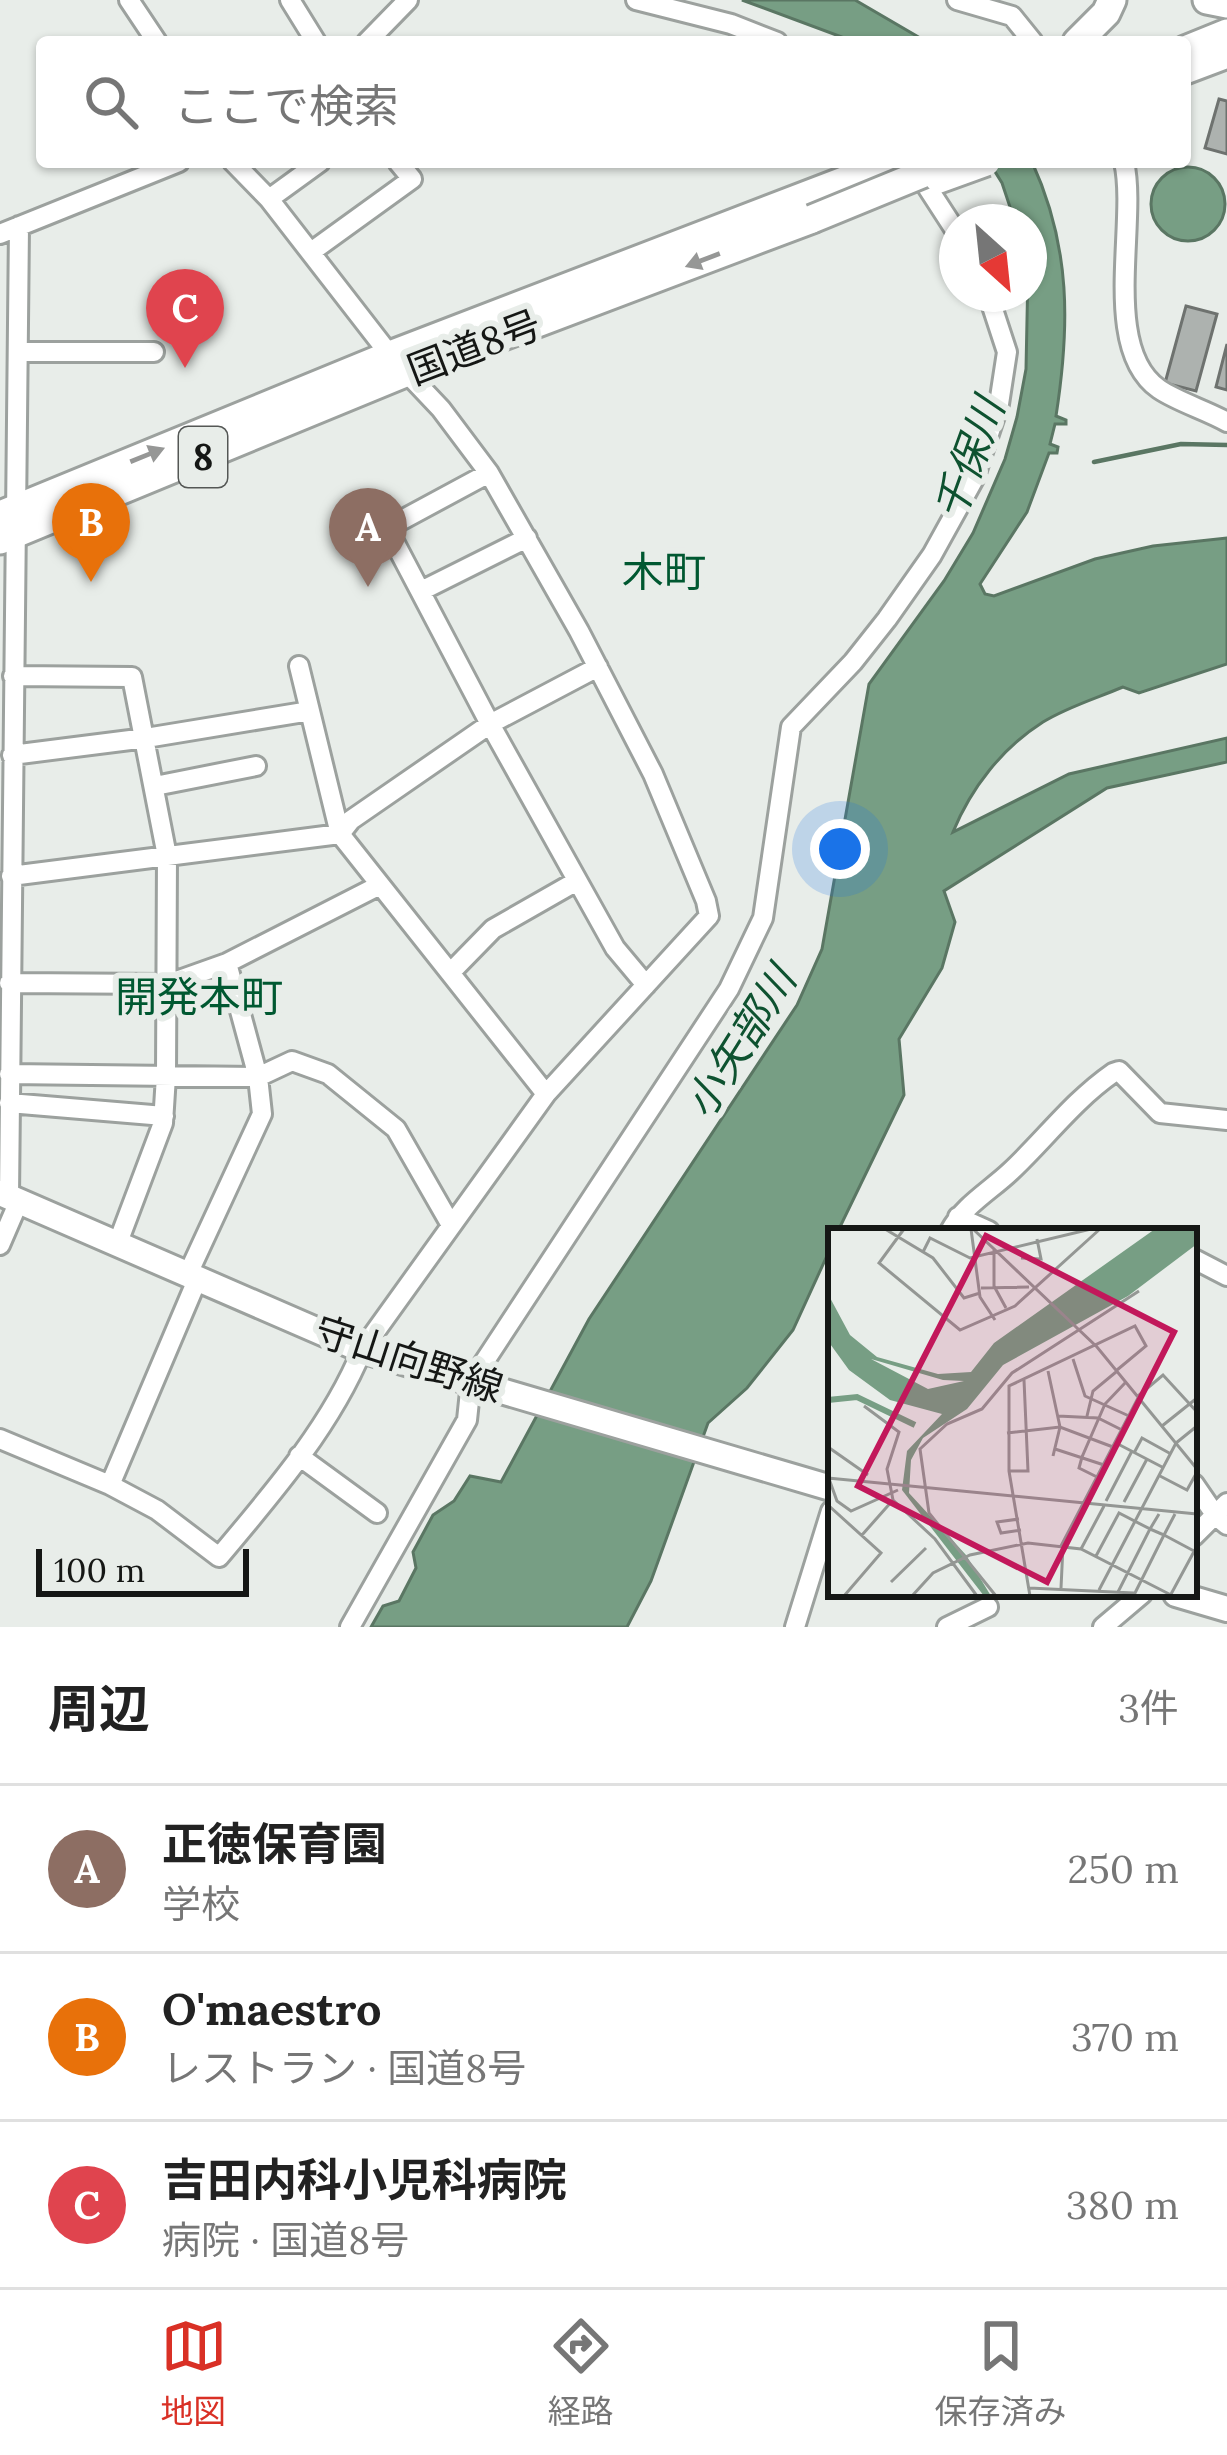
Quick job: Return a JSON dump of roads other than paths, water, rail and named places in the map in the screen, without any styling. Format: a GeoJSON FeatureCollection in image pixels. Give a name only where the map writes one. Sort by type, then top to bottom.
{"type":"FeatureCollection","features":[{"type":"Feature","properties":{"kind":"highway"},"geometry":{"type":"LineString","coordinates":[[1084,36],[1112,0]]}},
{"type":"Feature","properties":{"kind":"highway"},"geometry":{"type":"LineString","coordinates":[[1207,0],[1227,4]]}},
{"type":"Feature","properties":{"kind":"highway"},"geometry":{"type":"LineString","coordinates":[[1191,48],[1227,33]]}},
{"type":"Feature","properties":{"kind":"highway"},"geometry":{"type":"LineString","coordinates":[[1191,68],[1227,54]]}},
{"type":"Feature","properties":{"kind":"highway"},"geometry":{"type":"LineString","coordinates":[[1191,86],[1227,75]]}},
{"type":"Feature","properties":{"kind":"highway","name":"国道8号"},"geometry":{"type":"LineString","coordinates":[[8,525],[749,218],[861,176],[912,168]]}},
{"type":"Feature","properties":{"kind":"highway"},"geometry":{"type":"LineString","coordinates":[[861,176],[942,179],[970,168]]}},
{"type":"Feature","properties":{"kind":"highway","name":"国道8号"},"geometry":{"type":"LineString","coordinates":[[398,364],[812,219],[861,176]]}},
{"type":"Feature","properties":{"kind":"main road","name":"守山向野線"},"geometry":{"type":"LineString","coordinates":[[9,1197],[362,1349],[828,1487]]}},
{"type":"Feature","properties":{"kind":"main road"},"geometry":{"type":"LineString","coordinates":[[1186,1597],[1227,1609]]}},
{"type":"Feature","properties":{"kind":"street"},"geometry":{"type":"LineString","coordinates":[[129,0],[153,36]]}},
{"type":"Feature","properties":{"kind":"street"},"geometry":{"type":"LineString","coordinates":[[290,0],[312,36]]}},
{"type":"Feature","properties":{"kind":"street"},"geometry":{"type":"LineString","coordinates":[[373,36],[408,0]]}},
{"type":"Feature","properties":{"kind":"street"},"geometry":{"type":"LineString","coordinates":[[636,0],[761,36]]}},
{"type":"Feature","properties":{"kind":"street"},"geometry":{"type":"LineString","coordinates":[[957,0],[1014,8],[1030,36]]}},
{"type":"Feature","properties":{"kind":"street"},"geometry":{"type":"LineString","coordinates":[[0,1245],[9,1197],[10,983],[5,903],[11,876],[14,676],[8,525],[18,352],[7,226],[163,168]]}},
{"type":"Feature","properties":{"kind":"street"},"geometry":{"type":"LineString","coordinates":[[0,1439],[157,1510],[219,1557],[298,1456],[351,1376],[362,1349],[546,1094],[709,916],[653,774],[489,473],[269,199],[239,168]]}},
{"type":"Feature","properties":{"kind":"street"},"geometry":{"type":"LineString","coordinates":[[269,199],[312,168]]}},
{"type":"Feature","properties":{"kind":"street"},"geometry":{"type":"LineString","coordinates":[[311,252],[412,179],[403,168]]}},
{"type":"Feature","properties":{"kind":"street"},"geometry":{"type":"LineString","coordinates":[[915,168],[939,205]]}},
{"type":"Feature","properties":{"kind":"street"},"geometry":{"type":"LineString","coordinates":[[1124,168],[1127,324],[1137,364],[1157,388],[1227,422]]}},
{"type":"Feature","properties":{"kind":"street"},"geometry":{"type":"LineString","coordinates":[[350,1627],[466,1420],[478,1383],[729,989],[763,919],[791,727],[854,662],[887,619],[932,555],[974,479],[999,404],[1007,352],[994,312]]}},
{"type":"Feature","properties":{"kind":"street"},"geometry":{"type":"LineString","coordinates":[[18,352],[154,352]]}},
{"type":"Feature","properties":{"kind":"street"},"geometry":{"type":"LineString","coordinates":[[489,473],[387,528],[577,881],[615,948],[646,985]]}},
{"type":"Feature","properties":{"kind":"street"},"geometry":{"type":"LineString","coordinates":[[421,591],[527,538]]}},
{"type":"Feature","properties":{"kind":"street"},"geometry":{"type":"LineString","coordinates":[[299,666],[340,834],[546,1094]]}},
{"type":"Feature","properties":{"kind":"street"},"geometry":{"type":"LineString","coordinates":[[11,876],[340,834],[351,820],[490,724],[598,668]]}},
{"type":"Feature","properties":{"kind":"street"},"geometry":{"type":"LineString","coordinates":[[14,676],[133,677],[155,786],[167,856],[164,1116],[117,1245]]}},
{"type":"Feature","properties":{"kind":"street"},"geometry":{"type":"LineString","coordinates":[[12,755],[310,711]]}},
{"type":"Feature","properties":{"kind":"street"},"geometry":{"type":"LineString","coordinates":[[155,786],[256,766]]}},
{"type":"Feature","properties":{"kind":"street"},"geometry":{"type":"LineString","coordinates":[[451,972],[494,929],[577,881]]}},
{"type":"Feature","properties":{"kind":"street"},"geometry":{"type":"LineString","coordinates":[[10,983],[168,983],[227,963],[379,886]]}},
{"type":"Feature","properties":{"kind":"street"},"geometry":{"type":"LineString","coordinates":[[110,1485],[262,1114],[227,963]]}},
{"type":"Feature","properties":{"kind":"street"},"geometry":{"type":"LineString","coordinates":[[9,1074],[257,1077],[292,1061],[328,1074],[396,1129],[451,1225]]}},
{"type":"Feature","properties":{"kind":"street"},"geometry":{"type":"LineString","coordinates":[[956,1226],[1087,1092],[1119,1071],[1160,1113],[1227,1120]]}},
{"type":"Feature","properties":{"kind":"street"},"geometry":{"type":"LineString","coordinates":[[9,1103],[164,1116]]}},
{"type":"Feature","properties":{"kind":"street"},"geometry":{"type":"LineString","coordinates":[[1197,1261],[1227,1276]]}},
{"type":"Feature","properties":{"kind":"street"},"geometry":{"type":"LineString","coordinates":[[298,1456],[377,1513]]}},
{"type":"Feature","properties":{"kind":"street"},"geometry":{"type":"LineString","coordinates":[[1197,1487],[1223,1514],[1197,1534]]}},
{"type":"Feature","properties":{"kind":"street"},"geometry":{"type":"LineString","coordinates":[[795,1627],[828,1521]]}},
{"type":"Feature","properties":{"kind":"street"},"geometry":{"type":"LineString","coordinates":[[1103,1627],[1138,1597]]}},
{"type":"Feature","properties":{"kind":"street"},"geometry":{"type":"LineString","coordinates":[[947,1627],[988,1606]]}},
{"type":"Feature","properties":{"kind":"waterway"},"geometry":{"type":"LineString","coordinates":[[1094,462],[1181,444],[1227,445]]}},
{"type":"Feature","properties":{"kind":"place","name":"吉田内科小児科病院"},"geometry":{"type":"Point","coordinates":[185,368]}},
{"type":"Feature","properties":{"kind":"place","name":"O'maestro"},"geometry":{"type":"Point","coordinates":[91,582]}},
{"type":"Feature","properties":{"kind":"place","name":"正徳保育園"},"geometry":{"type":"Point","coordinates":[368,587]}},
{"type":"Feature","properties":{"kind":"district","name":"木町"},"geometry":{"type":"Point","coordinates":[664,572]}},
{"type":"Feature","properties":{"kind":"district","name":"開発本町"},"geometry":{"type":"Point","coordinates":[199,997]}},
{"type":"Feature","properties":{"kind":"water label","name":"千保川"},"geometry":{"type":"Point","coordinates":[969,459]}},
{"type":"Feature","properties":{"kind":"water label","name":"小矢部川"},"geometry":{"type":"Point","coordinates":[740,1042]}}]}
